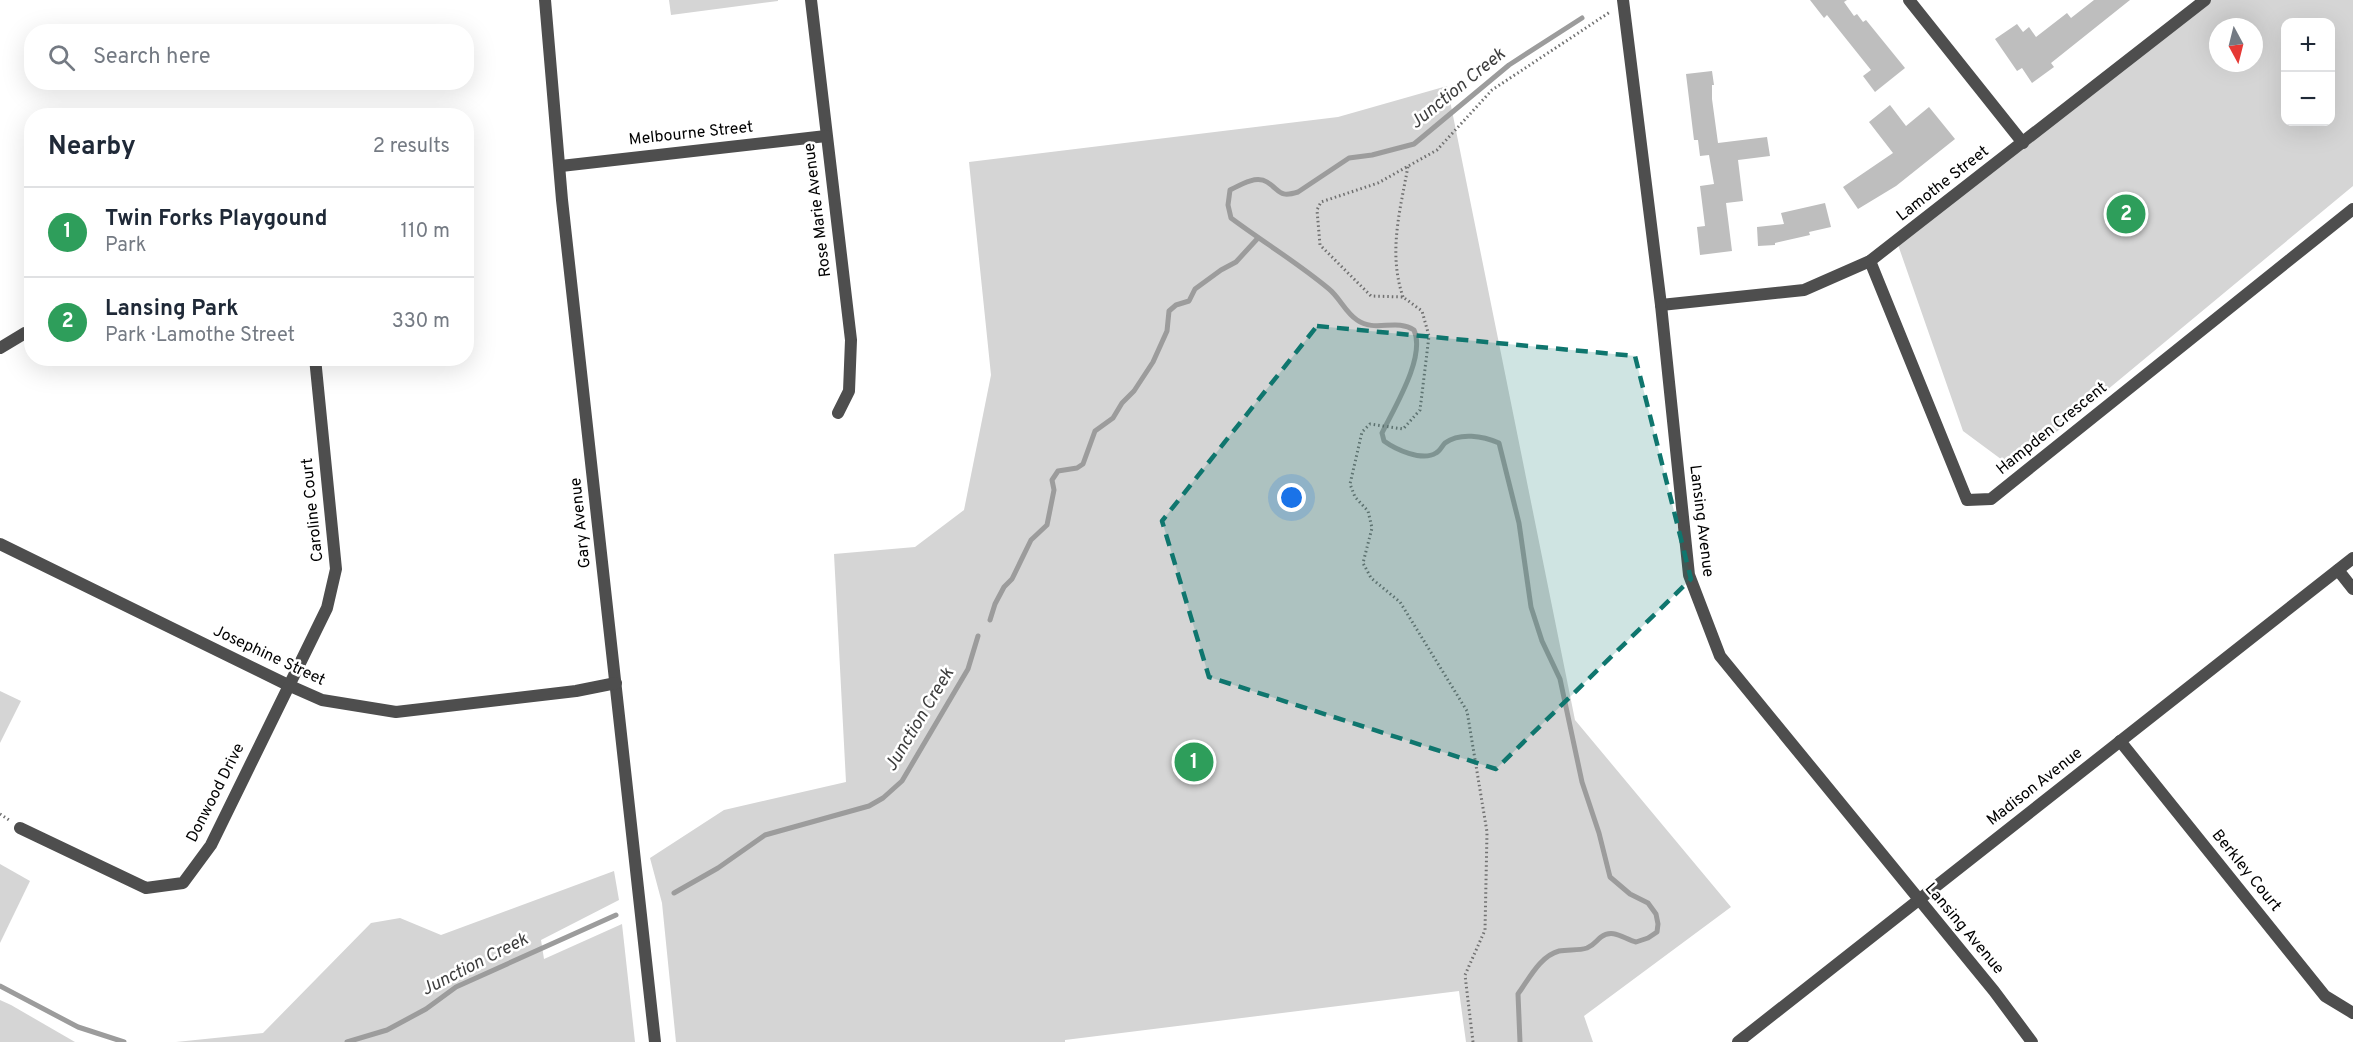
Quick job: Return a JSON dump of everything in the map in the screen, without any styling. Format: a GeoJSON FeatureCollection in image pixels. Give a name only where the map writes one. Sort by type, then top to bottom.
{"type":"FeatureCollection","features":[{"type":"Feature","properties":{"kind":"street","name":"Gary Avenue"},"geometry":{"type":"LineString","coordinates":[[545,0],[561,166],[563,212],[654,1042]]}},
{"type":"Feature","properties":{"kind":"street","name":"Rose Marie Avenue"},"geometry":{"type":"LineString","coordinates":[[811,0],[850,340],[849,391],[838,413]]}},
{"type":"Feature","properties":{"kind":"street"},"geometry":{"type":"LineString","coordinates":[[1909,0],[2023,143]]}},
{"type":"Feature","properties":{"kind":"street","name":"Lamothe Street"},"geometry":{"type":"LineString","coordinates":[[1661,305],[1804,290],[1870,261],[2205,0]]}},
{"type":"Feature","properties":{"kind":"street","name":"Lansing Avenue"},"geometry":{"type":"LineString","coordinates":[[1619,3],[1661,305],[1689,575],[1720,656],[1994,991],[2032,1042]]}},
{"type":"Feature","properties":{"kind":"street","name":"Melbourne Street"},"geometry":{"type":"LineString","coordinates":[[561,166],[826,136]]}},
{"type":"Feature","properties":{"kind":"street","name":"Hampden Crescent"},"geometry":{"type":"LineString","coordinates":[[1870,261],[1966,500],[1991,499],[2353,209]]}},
{"type":"Feature","properties":{"kind":"street"},"geometry":{"type":"LineString","coordinates":[[0,348],[24,334]]}},
{"type":"Feature","properties":{"kind":"street","name":"Caroline Court"},"geometry":{"type":"LineString","coordinates":[[288,685],[327,608],[336,569],[316,366]]}},
{"type":"Feature","properties":{"kind":"street","name":"Josephine Street"},"geometry":{"type":"LineString","coordinates":[[0,544],[322,700],[396,712],[576,691],[616,683]]}},
{"type":"Feature","properties":{"kind":"street","name":"Madison Avenue"},"geometry":{"type":"LineString","coordinates":[[1738,1042],[2353,558]]}},
{"type":"Feature","properties":{"kind":"street"},"geometry":{"type":"LineString","coordinates":[[2338,570],[2353,589]]}},
{"type":"Feature","properties":{"kind":"street","name":"Donwood Drive"},"geometry":{"type":"LineString","coordinates":[[20,828],[146,888],[183,883],[211,845],[288,685]]}},
{"type":"Feature","properties":{"kind":"street","name":"Berkley Court"},"geometry":{"type":"LineString","coordinates":[[2120,741],[2325,996],[2353,1013]]}},
{"type":"Feature","properties":{"kind":"path"},"geometry":{"type":"LineString","coordinates":[[1473,1042],[1465,975],[1485,930],[1487,832],[1467,711],[1400,602],[1371,578],[1363,563],[1372,528],[1368,511],[1355,497],[1350,484],[1362,432],[1370,424],[1403,429],[1420,410],[1429,336],[1422,311],[1403,297],[1371,296],[1320,245],[1317,210],[1320,202],[1378,183],[1437,150],[1492,90],[1610,12],[1619,3]]}},
{"type":"Feature","properties":{"kind":"path"},"geometry":{"type":"LineString","coordinates":[[1403,297],[1397,277],[1395,246],[1408,166]]}},
{"type":"Feature","properties":{"kind":"highlighted area"},"geometry":{"type":"Polygon","coordinates":[[[1317,326],[1635,356],[1691,579],[1496,769],[1209,677],[1162,521],[1317,326]]]}},
{"type":"Feature","properties":{"kind":"shaded area"},"geometry":{"type":"Polygon","coordinates":[[[669,0],[778,0],[778,1],[671,15],[669,0]]]}},
{"type":"Feature","properties":{"kind":"shaded area"},"geometry":{"type":"Polygon","coordinates":[[[2203,0],[2353,0],[2353,186],[2013,468],[1963,431],[1897,242],[2203,0]]]}},
{"type":"Feature","properties":{"kind":"shaded area"},"geometry":{"type":"Polygon","coordinates":[[[1447,86],[1575,720],[1731,907],[1584,1016],[1593,1042],[1466,1042],[1459,991],[1065,1040],[1065,1042],[676,1042],[662,903],[650,858],[724,810],[846,782],[834,554],[915,547],[964,510],[991,375],[969,162],[1338,117],[1447,86]]]}},
{"type":"Feature","properties":{"kind":"shaded area"},"geometry":{"type":"Polygon","coordinates":[[[0,691],[21,701],[0,743],[0,691]]]}},
{"type":"Feature","properties":{"kind":"shaded area"},"geometry":{"type":"Polygon","coordinates":[[[0,864],[30,881],[0,943],[0,864]]]}},
{"type":"Feature","properties":{"kind":"shaded area"},"geometry":{"type":"Polygon","coordinates":[[[614,871],[619,900],[541,940],[544,959],[622,924],[635,1042],[176,1042],[263,1033],[371,923],[400,918],[441,935],[614,871]]]}},
{"type":"Feature","properties":{"kind":"shaded area"},"geometry":{"type":"Polygon","coordinates":[[[0,1000],[11,1005],[75,1042],[0,1042],[0,1000]]]}},
{"type":"Feature","properties":{"kind":"building"},"geometry":{"type":"Polygon","coordinates":[[[1810,0],[1847,0],[1844,2],[1854,16],[1857,14],[1863,22],[1866,20],[1905,68],[1875,92],[1863,76],[1871,70],[1827,15],[1824,18],[1810,0]]]}},
{"type":"Feature","properties":{"kind":"building"},"geometry":{"type":"Polygon","coordinates":[[[2094,0],[2130,0],[2051,63],[2054,67],[2032,83],[2022,68],[2017,71],[1995,39],[2017,24],[2023,32],[2029,27],[2036,37],[2067,13],[2071,18],[2094,0]]]}},
{"type":"Feature","properties":{"kind":"building"},"geometry":{"type":"Polygon","coordinates":[[[1712,71],[1714,85],[1712,85],[1712,99],[1718,143],[1767,137],[1770,156],[1738,160],[1743,201],[1726,203],[1732,251],[1700,255],[1697,227],[1705,226],[1700,186],[1714,184],[1709,155],[1700,156],[1698,140],[1694,140],[1686,74],[1712,71]]]}},
{"type":"Feature","properties":{"kind":"building"},"geometry":{"type":"Polygon","coordinates":[[[1890,105],[1906,126],[1929,107],[1955,139],[1896,186],[1858,209],[1843,187],[1893,153],[1869,122],[1890,105]]]}},
{"type":"Feature","properties":{"kind":"building"},"geometry":{"type":"Polygon","coordinates":[[[1825,203],[1831,227],[1809,232],[1810,235],[1775,243],[1775,245],[1758,246],[1757,227],[1784,224],[1781,213],[1825,203]]]}},
{"type":"Feature","properties":{"kind":"waterway"},"geometry":{"type":"LineString","coordinates":[[1520,1042],[1518,994],[1546,958],[1559,951],[1587,948],[1601,937],[1610,934],[1636,942],[1657,932],[1658,924],[1656,914],[1648,903],[1630,894],[1610,877],[1599,833],[1582,782],[1560,679],[1542,641],[1531,607],[1519,523],[1499,443],[1486,438],[1458,437],[1445,443],[1436,453],[1424,456],[1402,451],[1384,441],[1382,433],[1401,397],[1416,354],[1417,341],[1414,330],[1400,325],[1364,324],[1357,320],[1329,289],[1231,218],[1228,205],[1230,190],[1248,182],[1263,180],[1281,193],[1292,194],[1349,158],[1372,155],[1414,144],[1509,65],[1582,18]]}},
{"type":"Feature","properties":{"kind":"waterway","name":"Junction Creek"},"geometry":{"type":"LineString","coordinates":[[990,620],[995,604],[1004,587],[1012,579],[1031,540],[1047,525],[1054,490],[1052,480],[1058,471],[1077,468],[1083,464],[1095,431],[1113,418],[1122,403],[1134,391],[1153,362],[1167,331],[1169,311],[1176,305],[1189,301],[1195,289],[1236,262],[1258,238]]}},
{"type":"Feature","properties":{"kind":"waterway","name":"Junction Creek"},"geometry":{"type":"LineString","coordinates":[[674,893],[718,868],[765,835],[869,806],[883,798],[902,781],[968,669],[978,636]]}},
{"type":"Feature","properties":{"kind":"waterway","name":"Junction Creek"},"geometry":{"type":"LineString","coordinates":[[347,1042],[387,1030],[426,1009],[456,987],[616,915]]}},
{"type":"Feature","properties":{"kind":"waterway"},"geometry":{"type":"LineString","coordinates":[[0,986],[78,1027],[124,1042]]}},
{"type":"Feature","properties":{"kind":"place","name":"Lansing Park"},"geometry":{"type":"Point","coordinates":[2126,214]}},
{"type":"Feature","properties":{"kind":"place","name":"Twin Forks Playgound"},"geometry":{"type":"Point","coordinates":[1194,762]}}]}
